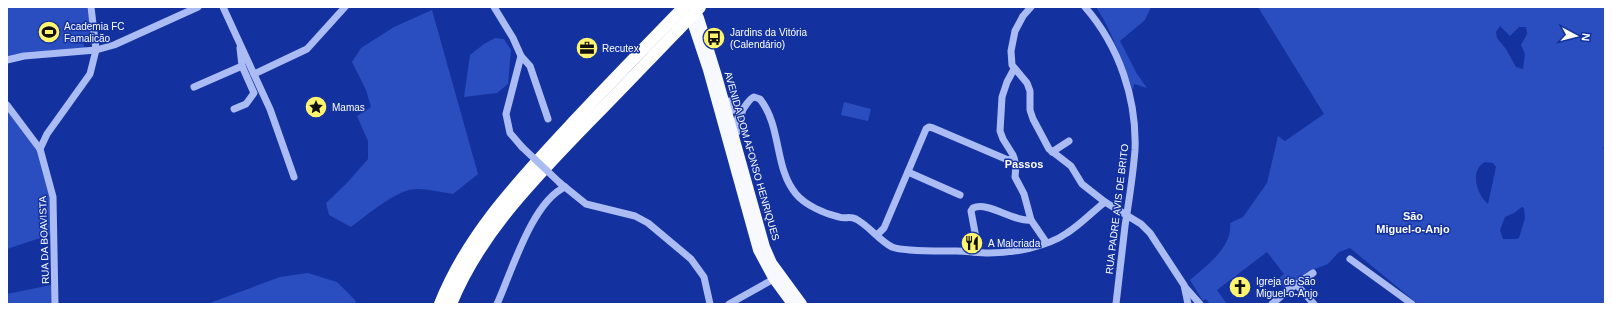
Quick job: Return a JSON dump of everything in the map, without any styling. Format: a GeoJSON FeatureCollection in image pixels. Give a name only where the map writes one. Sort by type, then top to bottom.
{"type":"FeatureCollection","features":[{"type":"Feature","properties":{"kind":"highway"},"geometry":{"type":"LineString","coordinates":[[440,304],[452,277],[469,246],[504,197],[543,154],[684,7]]}},
{"type":"Feature","properties":{"kind":"highway"},"geometry":{"type":"LineString","coordinates":[[451,304],[477,253],[510,207],[543,170],[700,7]]}},
{"type":"Feature","properties":{"kind":"main road","name":"AVENIDA DOM AFONSO HENRIQUES"},"geometry":{"type":"LineString","coordinates":[[684,7],[693,21],[708,70],[758,250],[773,278],[792,304]]}},
{"type":"Feature","properties":{"kind":"main road","name":"AVENIDA DOM AFONSO HENRIQUES"},"geometry":{"type":"LineString","coordinates":[[693,7],[699,18],[718,76],[765,247],[772,263],[802,304]]}},
{"type":"Feature","properties":{"kind":"street"},"geometry":{"type":"LineString","coordinates":[[7,105],[40,149],[47,134],[90,74],[96,50],[91,7]]}},
{"type":"Feature","properties":{"kind":"street"},"geometry":{"type":"LineString","coordinates":[[7,60],[24,56],[96,50],[114,45],[198,7]]}},
{"type":"Feature","properties":{"kind":"street"},"geometry":{"type":"LineString","coordinates":[[223,7],[270,109],[294,177]]}},
{"type":"Feature","properties":{"kind":"street"},"geometry":{"type":"LineString","coordinates":[[254,74],[307,49],[345,7]]}},
{"type":"Feature","properties":{"kind":"street"},"geometry":{"type":"LineString","coordinates":[[494,7],[522,56],[530,66],[548,119]]}},
{"type":"Feature","properties":{"kind":"street"},"geometry":{"type":"LineString","coordinates":[[1032,7],[1019,22],[1013,37],[1011,60],[1014,69],[1027,83],[1030,91],[1031,114],[1047,146],[1052,152],[1071,166],[1082,184],[1105,202],[1150,232],[1197,303]]}},
{"type":"Feature","properties":{"kind":"street","name":"RUA PADRE AVIS DE BRITO"},"geometry":{"type":"LineString","coordinates":[[1086,7],[1115,52],[1127,84],[1135,132],[1135,149],[1116,304]]}},
{"type":"Feature","properties":{"kind":"street"},"geometry":{"type":"LineString","coordinates":[[234,109],[246,104],[254,93],[242,66],[240,44]]}},
{"type":"Feature","properties":{"kind":"street"},"geometry":{"type":"LineString","coordinates":[[522,56],[506,114],[510,133],[522,148],[562,185],[586,204],[635,216],[653,227],[691,258],[704,277],[710,304]]}},
{"type":"Feature","properties":{"kind":"street"},"geometry":{"type":"LineString","coordinates":[[194,87],[242,66]]}},
{"type":"Feature","properties":{"kind":"street"},"geometry":{"type":"LineString","coordinates":[[1014,69],[1004,88],[1000,123],[1003,139],[1014,158],[1016,165],[1015,177],[1024,194],[1031,220],[1046,242]]}},
{"type":"Feature","properties":{"kind":"street"},"geometry":{"type":"LineString","coordinates":[[718,76],[723,78],[731,109],[742,113]]}},
{"type":"Feature","properties":{"kind":"street"},"geometry":{"type":"LineString","coordinates":[[736,145],[739,138],[736,125],[751,98],[757,97],[763,102],[774,128],[788,181],[801,200],[838,217],[850,217],[856,219],[878,234],[889,244],[899,249],[933,252],[958,251],[988,253],[1026,249],[1068,232],[1105,202]]}},
{"type":"Feature","properties":{"kind":"street"},"geometry":{"type":"LineString","coordinates":[[878,234],[884,228],[928,127],[1008,160],[1014,158]]}},
{"type":"Feature","properties":{"kind":"street"},"geometry":{"type":"LineString","coordinates":[[1052,152],[1069,141]]}},
{"type":"Feature","properties":{"kind":"street","name":"RUA DA BOAVISTA"},"geometry":{"type":"LineString","coordinates":[[40,149],[53,197],[55,304]]}},
{"type":"Feature","properties":{"kind":"street"},"geometry":{"type":"LineString","coordinates":[[908,172],[960,195]]}},
{"type":"Feature","properties":{"kind":"street"},"geometry":{"type":"LineString","coordinates":[[497,304],[531,224],[546,201],[562,185]]}},
{"type":"Feature","properties":{"kind":"street"},"geometry":{"type":"LineString","coordinates":[[974,252],[976,238],[971,211],[973,208],[985,207],[1012,218],[1031,220]]}},
{"type":"Feature","properties":{"kind":"street"},"geometry":{"type":"LineString","coordinates":[[1350,259],[1412,304]]}},
{"type":"Feature","properties":{"kind":"street"},"geometry":{"type":"LineString","coordinates":[[1272,304],[1296,284],[1313,273]]}},
{"type":"Feature","properties":{"kind":"street"},"geometry":{"type":"LineString","coordinates":[[729,304],[772,280]]}},
{"type":"Feature","properties":{"kind":"street"},"geometry":{"type":"LineString","coordinates":[[1296,284],[1314,304]]}},
{"type":"Feature","properties":{"kind":"street"},"geometry":{"type":"LineString","coordinates":[[1184,285],[1188,304]]}},
{"type":"Feature","properties":{"kind":"shaded area","name":"Academia FC Famalicão"},"geometry":{"type":"Polygon","coordinates":[[[7,7],[87,7],[92,34],[83,42],[85,49],[26,52],[7,57],[7,7]]]}},
{"type":"Feature","properties":{"kind":"shaded area"},"geometry":{"type":"Polygon","coordinates":[[[1096,7],[1151,7],[1145,20],[1120,41],[1137,74],[1147,88],[1134,84],[1133,90],[1112,37],[1096,7]]]}},
{"type":"Feature","properties":{"kind":"shaded area"},"geometry":{"type":"Polygon","coordinates":[[[1258,7],[1605,7],[1605,146],[1603,147],[1605,152],[1605,304],[1418,304],[1350,248],[1339,252],[1328,264],[1315,269],[1284,288],[1280,282],[1284,278],[1279,281],[1278,279],[1284,274],[1267,252],[1217,290],[1227,304],[1210,304],[1206,299],[1203,301],[1190,280],[1223,248],[1230,232],[1230,223],[1243,217],[1267,183],[1278,136],[1285,141],[1324,114],[1258,7]],[[1500,26],[1496,32],[1497,38],[1506,49],[1516,67],[1523,69],[1525,54],[1521,45],[1527,34],[1526,27],[1519,27],[1510,36],[1500,26]],[[1485,162],[1477,171],[1476,183],[1481,195],[1488,204],[1496,167],[1493,163],[1485,162]],[[1522,207],[1505,217],[1500,230],[1503,239],[1519,238],[1525,218],[1524,208],[1522,207]]]}},
{"type":"Feature","properties":{"kind":"shaded area"},"geometry":{"type":"Polygon","coordinates":[[[432,10],[478,174],[453,194],[419,189],[401,193],[378,206],[351,227],[329,215],[326,203],[347,183],[368,159],[368,141],[357,116],[371,107],[366,90],[352,62],[361,48],[394,27],[432,10]]]}},
{"type":"Feature","properties":{"kind":"shaded area"},"geometry":{"type":"Polygon","coordinates":[[[495,38],[504,39],[511,50],[508,84],[497,93],[464,97],[470,55],[484,44],[495,38]]]}},
{"type":"Feature","properties":{"kind":"shaded area"},"geometry":{"type":"Polygon","coordinates":[[[844,102],[871,109],[868,121],[841,115],[844,102]]]}},
{"type":"Feature","properties":{"kind":"shaded area"},"geometry":{"type":"Polygon","coordinates":[[[7,110],[33,145],[44,164],[52,196],[55,233],[7,249],[7,110]]]}},
{"type":"Feature","properties":{"kind":"shaded area"},"geometry":{"type":"Polygon","coordinates":[[[308,273],[337,282],[355,300],[356,304],[207,304],[280,277],[308,273]]]}},
{"type":"Feature","properties":{"kind":"shaded area"},"geometry":{"type":"Polygon","coordinates":[[[56,284],[55,304],[7,304],[7,294],[56,284]]]}},
{"type":"Feature","properties":{"kind":"place","name":"Academia FC Famalicão"},"geometry":{"type":"Point","coordinates":[49,32]}},
{"type":"Feature","properties":{"kind":"place","name":"Jardins da Vitória (Calendário)"},"geometry":{"type":"Point","coordinates":[714,38]}},
{"type":"Feature","properties":{"kind":"place","name":"Recutex"},"geometry":{"type":"Point","coordinates":[587,48]}},
{"type":"Feature","properties":{"kind":"place","name":"Mamas"},"geometry":{"type":"Point","coordinates":[316,107]}},
{"type":"Feature","properties":{"kind":"place","name":"A Malcriada"},"geometry":{"type":"Point","coordinates":[972,243]}},
{"type":"Feature","properties":{"kind":"place","name":"Igreja de São Miguel-o-Anjo"},"geometry":{"type":"Point","coordinates":[1240,287]}},
{"type":"Feature","properties":{"kind":"district","name":"Passos"},"geometry":{"type":"Point","coordinates":[1024,164]}},
{"type":"Feature","properties":{"kind":"district","name":"São Miguel-o-Anjo"},"geometry":{"type":"Point","coordinates":[1413,222]}}]}
